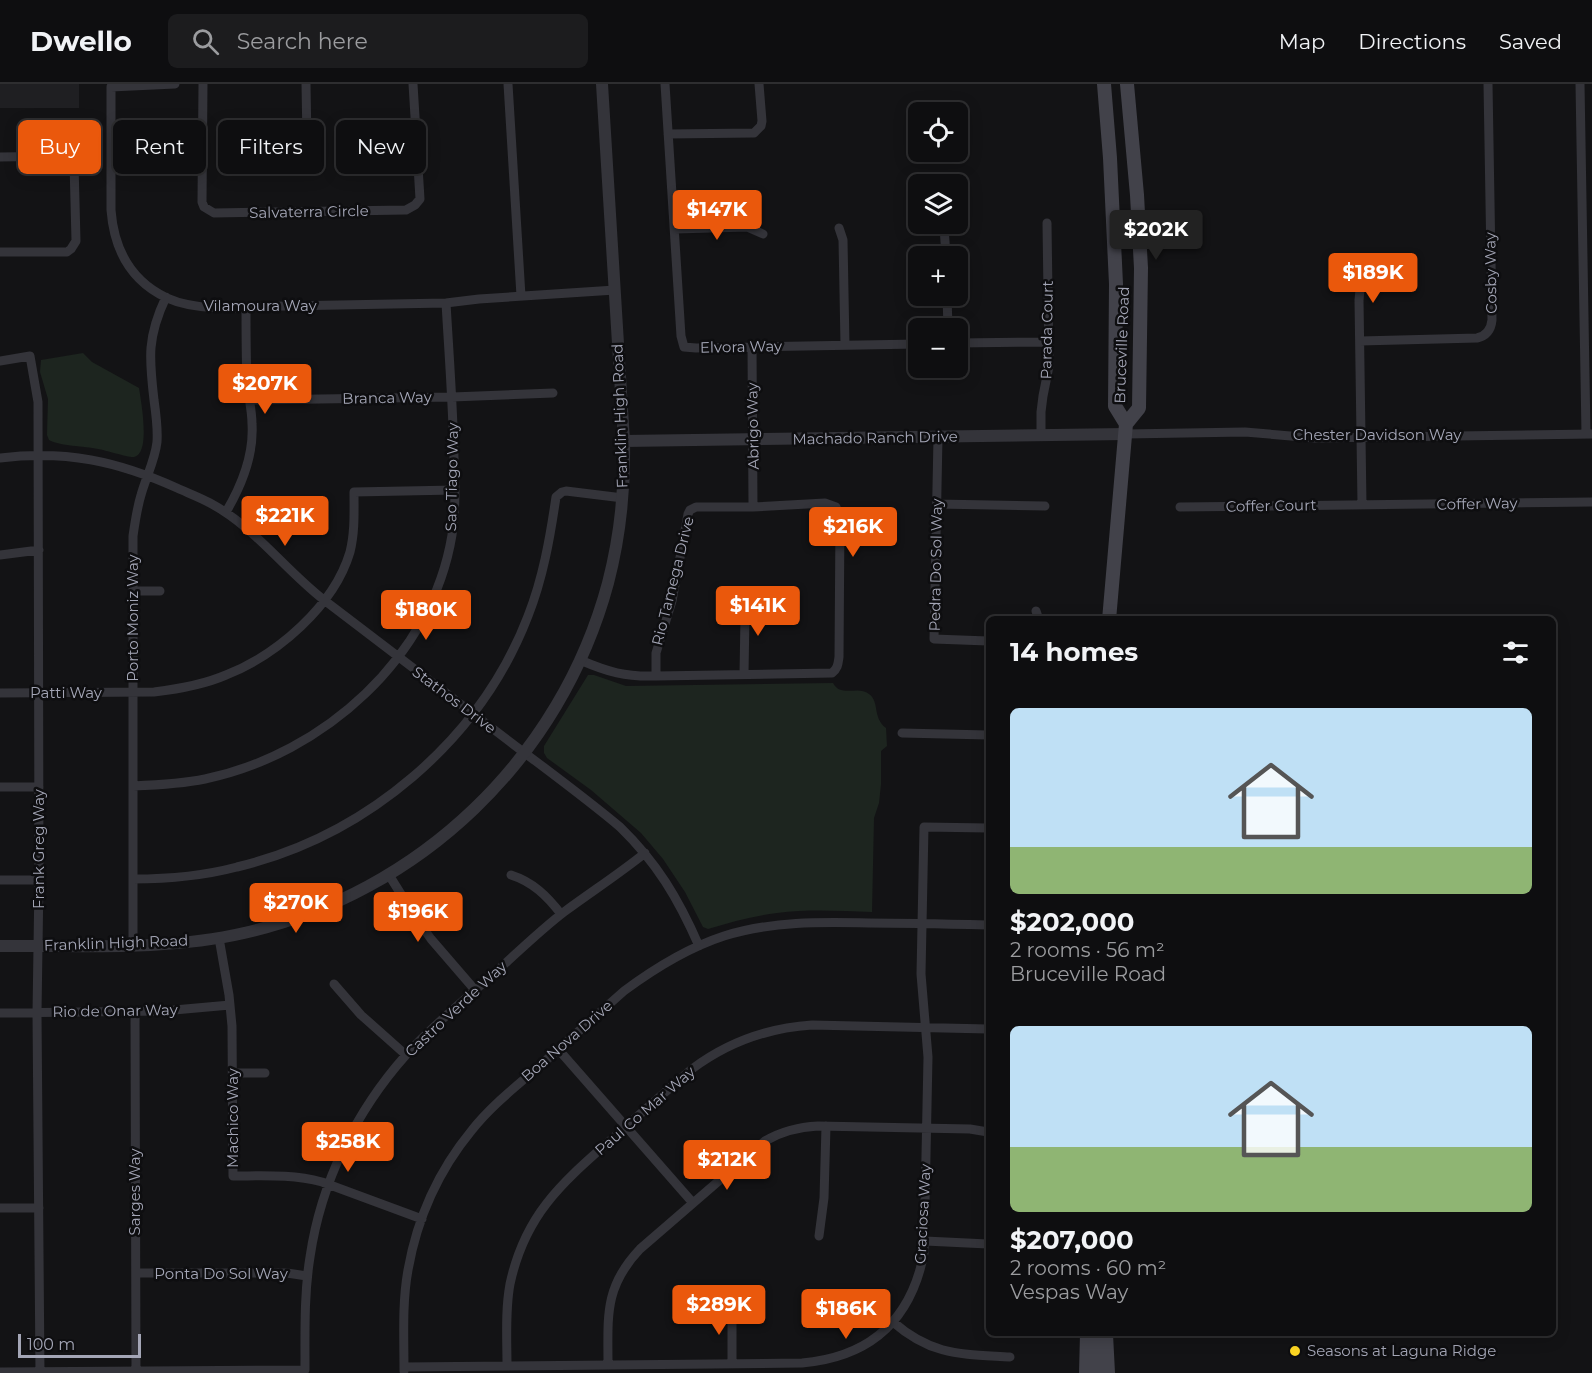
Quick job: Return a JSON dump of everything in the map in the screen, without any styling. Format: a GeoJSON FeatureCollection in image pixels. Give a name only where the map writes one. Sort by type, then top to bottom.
{"type":"FeatureCollection","features":[{"type":"Feature","properties":{"kind":"main road","name":"Bruceville Road"},"geometry":{"type":"LineString","coordinates":[[1104,84],[1116,284],[1116,406],[1126,429]]}},
{"type":"Feature","properties":{"kind":"main road","name":"Bruceville Road"},"geometry":{"type":"LineString","coordinates":[[1109,616],[1126,429],[1139,408],[1141,268],[1127,84]]}},
{"type":"Feature","properties":{"kind":"main road"},"geometry":{"type":"LineString","coordinates":[[1086,1373],[1087,1336]]}},
{"type":"Feature","properties":{"kind":"main road"},"geometry":{"type":"LineString","coordinates":[[1098,1336],[1098,1373]]}},
{"type":"Feature","properties":{"kind":"main road"},"geometry":{"type":"LineString","coordinates":[[1106,1336],[1108,1373]]}},
{"type":"Feature","properties":{"kind":"street","name":"Vilamoura Way"},"geometry":{"type":"LineString","coordinates":[[175,84],[111,87],[112,226],[129,266],[148,286],[166,297],[205,307],[246,307],[446,303],[615,290]]}},
{"type":"Feature","properties":{"kind":"street","name":"Salvaterra Circle"},"geometry":{"type":"LineString","coordinates":[[203,84],[202,201],[204,207],[214,213],[406,210],[411,208],[420,199],[413,84]]}},
{"type":"Feature","properties":{"kind":"street"},"geometry":{"type":"LineString","coordinates":[[306,84],[307,120]]}},
{"type":"Feature","properties":{"kind":"street"},"geometry":{"type":"LineString","coordinates":[[508,84],[522,296]]}},
{"type":"Feature","properties":{"kind":"street","name":"Franklin High Road"},"geometry":{"type":"LineString","coordinates":[[0,946],[133,945],[186,942],[219,938],[302,916],[389,875],[436,842],[488,796],[539,734],[566,690],[594,627],[609,581],[623,498],[624,441],[602,84]]}},
{"type":"Feature","properties":{"kind":"street","name":"Elvora Way"},"geometry":{"type":"LineString","coordinates":[[665,84],[681,336],[684,347],[908,344]]}},
{"type":"Feature","properties":{"kind":"street"},"geometry":{"type":"LineString","coordinates":[[668,134],[754,133],[761,126],[762,121],[759,84]]}},
{"type":"Feature","properties":{"kind":"street","name":"Cosby Way"},"geometry":{"type":"LineString","coordinates":[[1360,341],[1477,338],[1485,335],[1490,329],[1492,321],[1488,84]]}},
{"type":"Feature","properties":{"kind":"street"},"geometry":{"type":"LineString","coordinates":[[1580,84],[1589,434]]}},
{"type":"Feature","properties":{"kind":"street"},"geometry":{"type":"LineString","coordinates":[[0,157],[66,156],[72,159],[74,163],[76,241],[67,252],[0,252]]}},
{"type":"Feature","properties":{"kind":"street","name":"Parada Court"},"geometry":{"type":"LineString","coordinates":[[1041,435],[1041,412],[1049,366],[1047,224]]}},
{"type":"Feature","properties":{"kind":"street"},"geometry":{"type":"LineString","coordinates":[[675,229],[747,227],[763,234]]}},
{"type":"Feature","properties":{"kind":"street"},"geometry":{"type":"LineString","coordinates":[[839,228],[843,240],[845,345]]}},
{"type":"Feature","properties":{"kind":"street"},"geometry":{"type":"LineString","coordinates":[[1362,505],[1360,290],[1366,263]]}},
{"type":"Feature","properties":{"kind":"street","name":"Porto Moniz Way"},"geometry":{"type":"LineString","coordinates":[[133,945],[133,536],[136,515],[155,453],[157,439],[150,372],[150,345],[156,321],[166,297]]}},
{"type":"Feature","properties":{"kind":"street","name":"Sao Tiago Way"},"geometry":{"type":"LineString","coordinates":[[133,786],[177,784],[206,779],[252,765],[288,749],[329,724],[352,706],[373,686],[411,639],[436,592],[452,534],[455,490],[446,303]]}},
{"type":"Feature","properties":{"kind":"street"},"geometry":{"type":"LineString","coordinates":[[226,512],[244,477],[253,427],[247,375],[246,307]]}},
{"type":"Feature","properties":{"kind":"street"},"geometry":{"type":"LineString","coordinates":[[968,343],[1049,342]]}},
{"type":"Feature","properties":{"kind":"street","name":"Abrigo Way"},"geometry":{"type":"LineString","coordinates":[[752,346],[753,507]]}},
{"type":"Feature","properties":{"kind":"street","name":"Frank Greg Way"},"geometry":{"type":"LineString","coordinates":[[0,361],[30,356],[38,402],[39,945],[37,1013],[40,1372]]}},
{"type":"Feature","properties":{"kind":"street","name":"Branca Way"},"geometry":{"type":"LineString","coordinates":[[250,400],[553,393]]}},
{"type":"Feature","properties":{"kind":"street","name":"Machado Ranch Drive"},"geometry":{"type":"LineString","coordinates":[[624,441],[1041,435],[1126,429]]}},
{"type":"Feature","properties":{"kind":"street","name":"Chester Davidson Way"},"geometry":{"type":"LineString","coordinates":[[1126,429],[1245,432],[1314,438],[1589,434]]}},
{"type":"Feature","properties":{"kind":"street","name":"Pedra Do Sol Way"},"geometry":{"type":"LineString","coordinates":[[938,437],[934,639],[986,641]]}},
{"type":"Feature","properties":{"kind":"street","name":"Stathos Drive"},"geometry":{"type":"LineString","coordinates":[[0,458],[39,455],[76,457],[112,464],[148,475],[226,512],[253,533],[300,580],[324,600],[620,827],[645,853],[672,890],[699,946]]}},
{"type":"Feature","properties":{"kind":"street","name":"Patti Way"},"geometry":{"type":"LineString","coordinates":[[0,693],[154,692],[179,689],[226,675],[249,664],[284,642],[324,600],[340,576],[350,552],[354,529],[354,492],[455,490]]}},
{"type":"Feature","properties":{"kind":"street"},"geometry":{"type":"LineString","coordinates":[[133,879],[182,877],[237,867],[279,855],[320,838],[359,817],[404,785],[429,763],[473,714],[514,647],[528,616],[548,552],[556,497],[566,491],[623,498]]}},
{"type":"Feature","properties":{"kind":"street","name":"Coffer Way"},"geometry":{"type":"LineString","coordinates":[[1362,505],[1592,502]]}},
{"type":"Feature","properties":{"kind":"street","name":"Rio Tamega Drive"},"geometry":{"type":"LineString","coordinates":[[580,660],[629,676],[656,676],[832,673],[838,665],[840,518],[836,507],[825,503],[696,507],[690,510],[672,601],[656,653],[656,676]]}},
{"type":"Feature","properties":{"kind":"street"},"geometry":{"type":"LineString","coordinates":[[937,504],[1045,506]]}},
{"type":"Feature","properties":{"kind":"street","name":"Coffer Court"},"geometry":{"type":"LineString","coordinates":[[1180,507],[1362,505]]}},
{"type":"Feature","properties":{"kind":"street"},"geometry":{"type":"LineString","coordinates":[[0,555],[39,550]]}},
{"type":"Feature","properties":{"kind":"street"},"geometry":{"type":"LineString","coordinates":[[132,591],[160,591]]}},
{"type":"Feature","properties":{"kind":"street"},"geometry":{"type":"LineString","coordinates":[[741,604],[745,616],[744,674]]}},
{"type":"Feature","properties":{"kind":"street"},"geometry":{"type":"LineString","coordinates":[[902,733],[986,735]]}},
{"type":"Feature","properties":{"kind":"street"},"geometry":{"type":"LineString","coordinates":[[0,787],[39,787]]}},
{"type":"Feature","properties":{"kind":"street"},"geometry":{"type":"LineString","coordinates":[[922,924],[924,826],[986,828]]}},
{"type":"Feature","properties":{"kind":"street","name":"Castro Verde Way"},"geometry":{"type":"LineString","coordinates":[[0,1372],[305,1370],[307,1276],[316,1224],[328,1185],[341,1155],[372,1098],[426,1034],[475,990],[561,914],[645,853]]}},
{"type":"Feature","properties":{"kind":"street"},"geometry":{"type":"LineString","coordinates":[[389,875],[431,939],[475,990]]}},
{"type":"Feature","properties":{"kind":"street"},"geometry":{"type":"LineString","coordinates":[[511,875],[532,884],[561,914]]}},
{"type":"Feature","properties":{"kind":"street"},"geometry":{"type":"LineString","coordinates":[[0,880],[39,880]]}},
{"type":"Feature","properties":{"kind":"street","name":"Boa Nova Drive"},"geometry":{"type":"LineString","coordinates":[[404,1370],[405,1288],[414,1244],[432,1193],[446,1168],[475,1126],[505,1096],[624,991],[668,961],[724,936],[751,929],[795,923],[986,925]]}},
{"type":"Feature","properties":{"kind":"street","name":"Graciosa Way"},"geometry":{"type":"LineString","coordinates":[[404,1370],[507,1366],[802,1363],[832,1359],[860,1348],[875,1338],[892,1322],[910,1298],[921,1271],[925,1241],[928,1057],[921,974],[922,924]]}},
{"type":"Feature","properties":{"kind":"street","name":"Machico Way"},"geometry":{"type":"LineString","coordinates":[[219,938],[230,1005],[233,1073],[233,1176],[305,1178],[422,1219]]}},
{"type":"Feature","properties":{"kind":"street"},"geometry":{"type":"LineString","coordinates":[[334,984],[361,1015],[406,1055]]}},
{"type":"Feature","properties":{"kind":"street","name":"Rio de Onar Way"},"geometry":{"type":"LineString","coordinates":[[0,1013],[135,1012],[230,1005]]}},
{"type":"Feature","properties":{"kind":"street","name":"Sarges Way"},"geometry":{"type":"LineString","coordinates":[[135,1012],[136,1372]]}},
{"type":"Feature","properties":{"kind":"street","name":"Paul Co Mar Way"},"geometry":{"type":"LineString","coordinates":[[507,1366],[507,1315],[510,1285],[527,1234],[547,1201],[557,1189],[626,1127],[704,1060],[730,1045],[759,1033],[782,1028],[812,1025],[986,1029]]}},
{"type":"Feature","properties":{"kind":"street"},"geometry":{"type":"LineString","coordinates":[[558,1049],[693,1203]]}},
{"type":"Feature","properties":{"kind":"street"},"geometry":{"type":"LineString","coordinates":[[233,1073],[265,1073]]}},
{"type":"Feature","properties":{"kind":"street"},"geometry":{"type":"LineString","coordinates":[[819,1236],[824,1198],[826,1126]]}},
{"type":"Feature","properties":{"kind":"street"},"geometry":{"type":"LineString","coordinates":[[608,1365],[610,1302],[618,1277],[630,1260],[757,1147],[774,1136],[802,1127],[826,1126],[986,1132]]}},
{"type":"Feature","properties":{"kind":"street"},"geometry":{"type":"LineString","coordinates":[[0,1208],[39,1208]]}},
{"type":"Feature","properties":{"kind":"street"},"geometry":{"type":"LineString","coordinates":[[925,1241],[986,1244]]}},
{"type":"Feature","properties":{"kind":"street","name":"Ponta Do Sol Way"},"geometry":{"type":"LineString","coordinates":[[136,1273],[287,1273],[307,1276]]}},
{"type":"Feature","properties":{"kind":"street"},"geometry":{"type":"LineString","coordinates":[[732,1309],[732,1363]]}},
{"type":"Feature","properties":{"kind":"street"},"geometry":{"type":"LineString","coordinates":[[892,1322],[919,1341],[944,1351],[1010,1357]]}},
{"type":"Feature","properties":{"kind":"shaded area"},"geometry":{"type":"Polygon","coordinates":[[[0,84],[79,84],[79,108],[0,108],[0,84]]]}},
{"type":"Feature","properties":{"kind":"shaded area"},"geometry":{"type":"Polygon","coordinates":[[[83,353],[92,362],[139,388],[144,437],[139,454],[134,457],[93,448],[59,444],[49,440],[47,435],[48,399],[40,372],[41,360],[83,353]]]}},
{"type":"Feature","properties":{"kind":"shaded area"},"geometry":{"type":"Polygon","coordinates":[[[588,675],[626,686],[833,683],[840,690],[869,694],[874,701],[879,719],[886,728],[887,746],[881,751],[881,784],[879,803],[874,818],[872,912],[789,912],[768,914],[708,929],[703,927],[685,892],[663,859],[641,833],[591,790],[547,758],[544,753],[544,746],[588,675]]]}},
{"type":"Feature","properties":{"kind":"place","name":"Seasons at Laguna Ridge"},"geometry":{"type":"Point","coordinates":[1295,1351]}}]}
